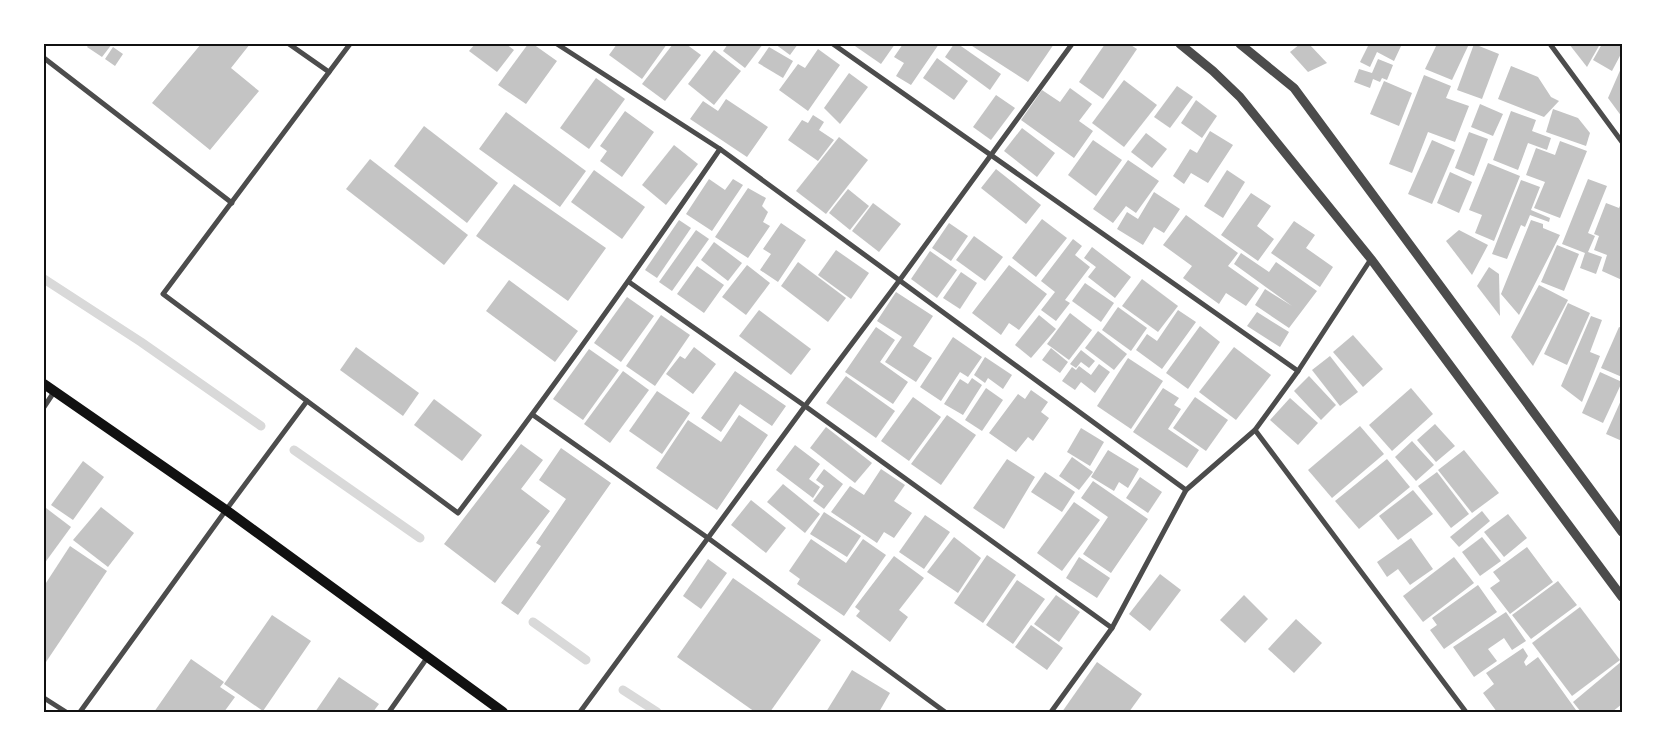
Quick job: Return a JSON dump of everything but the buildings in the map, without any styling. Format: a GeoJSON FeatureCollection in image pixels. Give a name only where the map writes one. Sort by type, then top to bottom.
{"type":"FeatureCollection","features":[{"type":"Feature","properties":{"kind":"main road"},"geometry":{"type":"LineString","coordinates":[[44,384],[226,510],[426,658],[503,712]]}},
{"type":"Feature","properties":{"kind":"street"},"geometry":{"type":"LineString","coordinates":[[290,44],[329,72]]}},
{"type":"Feature","properties":{"kind":"street"},"geometry":{"type":"LineString","coordinates":[[350,44],[163,294],[458,513],[533,415],[629,282],[720,149]]}},
{"type":"Feature","properties":{"kind":"street"},"geometry":{"type":"LineString","coordinates":[[557,44],[720,149],[1186,490]]}},
{"type":"Feature","properties":{"kind":"street"},"geometry":{"type":"LineString","coordinates":[[833,44],[1298,371]]}},
{"type":"Feature","properties":{"kind":"street"},"geometry":{"type":"LineString","coordinates":[[580,712],[805,406],[900,281],[990,154],[1072,44]]}},
{"type":"Feature","properties":{"kind":"street"},"geometry":{"type":"LineString","coordinates":[[1180,44],[1213,71],[1240,97],[1371,259],[1622,597]]}},
{"type":"Feature","properties":{"kind":"street"},"geometry":{"type":"LineString","coordinates":[[1240,44],[1294,88],[1622,532]]}},
{"type":"Feature","properties":{"kind":"street"},"geometry":{"type":"LineString","coordinates":[[1550,44],[1622,142]]}},
{"type":"Feature","properties":{"kind":"street"},"geometry":{"type":"LineString","coordinates":[[44,58],[232,203]]}},
{"type":"Feature","properties":{"kind":"street"},"geometry":{"type":"LineString","coordinates":[[1051,712],[1112,628],[1186,490],[1255,430],[1298,371],[1371,259]]}},
{"type":"Feature","properties":{"kind":"street"},"geometry":{"type":"LineString","coordinates":[[629,282],[805,406],[1112,628]]}},
{"type":"Feature","properties":{"kind":"street"},"geometry":{"type":"LineString","coordinates":[[44,406],[54,392]]}},
{"type":"Feature","properties":{"kind":"street"},"geometry":{"type":"LineString","coordinates":[[80,712],[307,401]]}},
{"type":"Feature","properties":{"kind":"street"},"geometry":{"type":"LineString","coordinates":[[533,415],[708,538],[945,712]]}},
{"type":"Feature","properties":{"kind":"street"},"geometry":{"type":"LineString","coordinates":[[1255,430],[1466,712]]}},
{"type":"Feature","properties":{"kind":"street"},"geometry":{"type":"LineString","coordinates":[[389,712],[426,658]]}},
{"type":"Feature","properties":{"kind":"street"},"geometry":{"type":"LineString","coordinates":[[44,698],[66,712]]}},
{"type":"Feature","properties":{"kind":"waterway"},"geometry":{"type":"LineString","coordinates":[[44,279],[141,342],[261,426]]}},
{"type":"Feature","properties":{"kind":"waterway"},"geometry":{"type":"LineString","coordinates":[[294,450],[420,538]]}},
{"type":"Feature","properties":{"kind":"waterway"},"geometry":{"type":"LineString","coordinates":[[533,622],[586,660]]}},
{"type":"Feature","properties":{"kind":"waterway"},"geometry":{"type":"LineString","coordinates":[[623,690],[657,712]]}}]}
